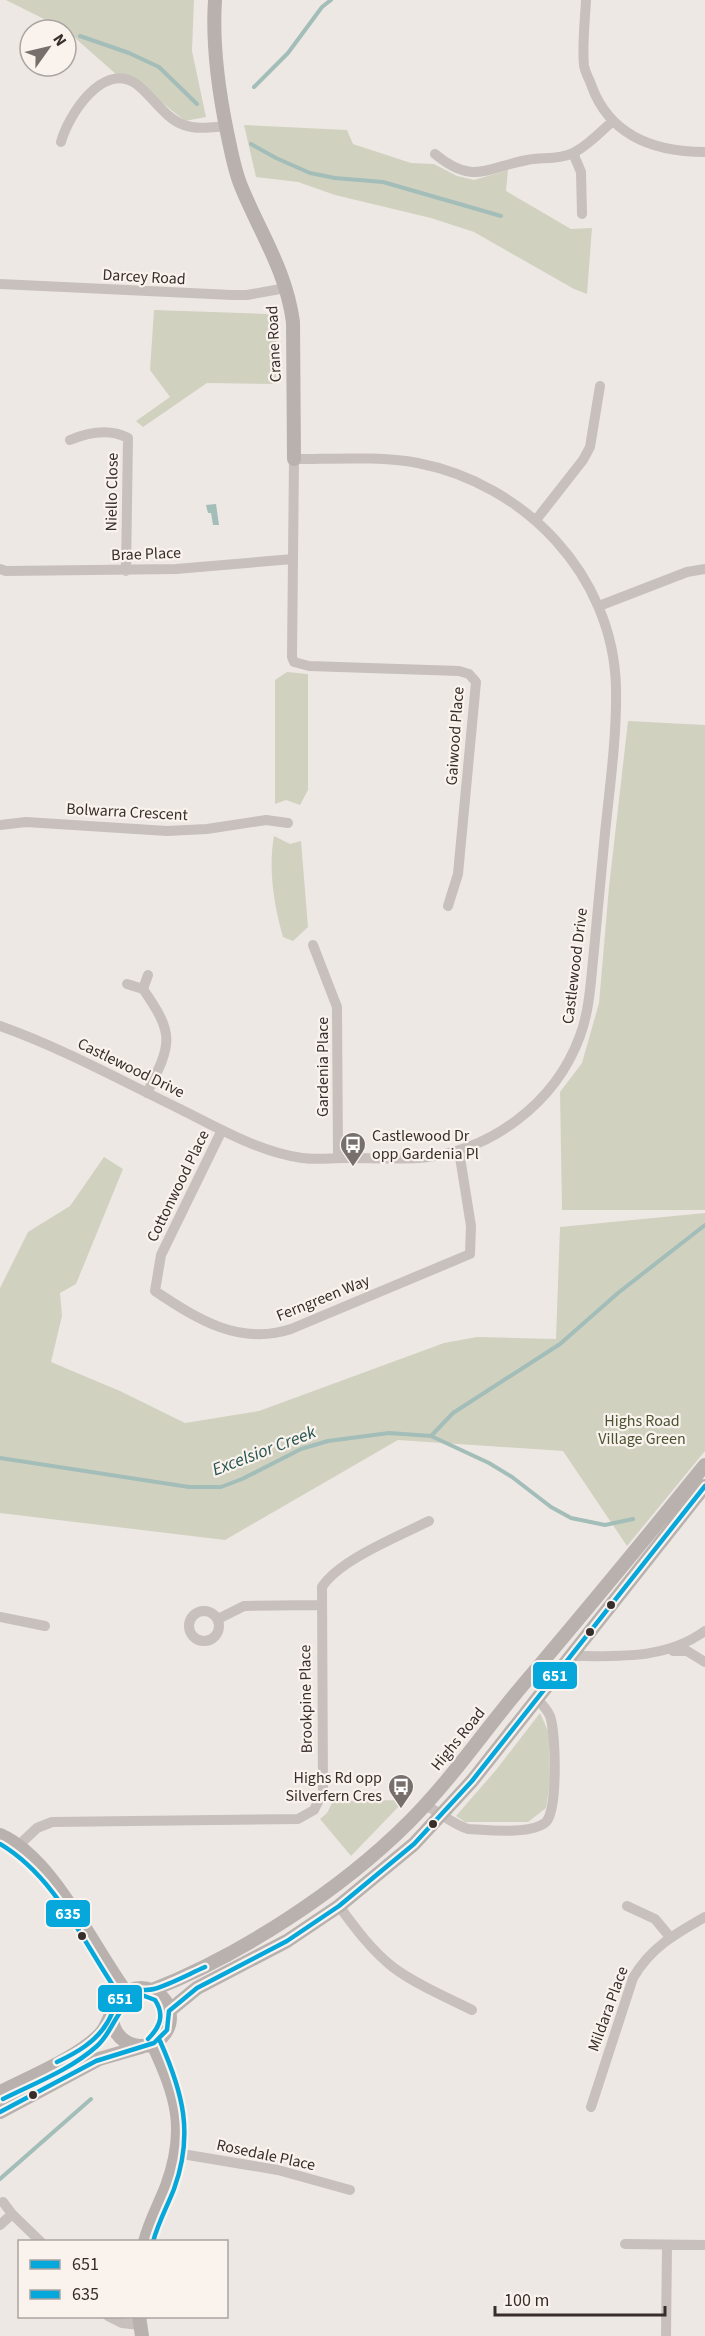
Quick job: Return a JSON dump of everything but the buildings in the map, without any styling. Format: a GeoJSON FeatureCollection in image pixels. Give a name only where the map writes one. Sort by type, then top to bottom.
{"type":"FeatureCollection","features":[{"type":"Feature","properties":{"kind":"street","name":"Crane Road"},"geometry":{"type":"LineString","coordinates":[[214,0],[214,57],[226,126],[240,182],[282,272],[293,322],[292,657],[294,662]]}},
{"type":"Feature","properties":{"kind":"street"},"geometry":{"type":"LineString","coordinates":[[586,0],[584,66],[597,99],[613,121],[631,135],[651,146],[678,151],[705,152]]}},
{"type":"Feature","properties":{"kind":"street"},"geometry":{"type":"LineString","coordinates":[[61,142],[71,117],[90,93],[104,83],[115,80],[126,79],[136,84],[168,114],[184,125],[226,126]]}},
{"type":"Feature","properties":{"kind":"street"},"geometry":{"type":"LineString","coordinates":[[435,154],[450,167],[466,172],[483,172],[528,160],[560,157],[573,153],[613,121]]}},
{"type":"Feature","properties":{"kind":"street"},"geometry":{"type":"LineString","coordinates":[[573,153],[581,172],[582,214]]}},
{"type":"Feature","properties":{"kind":"street","name":"Darcey Road"},"geometry":{"type":"LineString","coordinates":[[0,284],[239,295],[286,288]]}},
{"type":"Feature","properties":{"kind":"street"},"geometry":{"type":"LineString","coordinates":[[536,520],[591,447],[600,386]]}},
{"type":"Feature","properties":{"kind":"street","name":"Niello Close"},"geometry":{"type":"LineString","coordinates":[[70,440],[84,434],[107,431],[128,438],[126,571]]}},
{"type":"Feature","properties":{"kind":"street","name":"Castlewood Drive"},"geometry":{"type":"LineString","coordinates":[[0,1026],[54,1047],[249,1143],[302,1158],[418,1158],[459,1151],[499,1133],[532,1108],[559,1077],[572,1055],[581,1033],[591,983],[615,732],[614,660],[599,606],[587,581],[571,557],[536,520],[492,489],[442,468],[397,461],[294,459]]}},
{"type":"Feature","properties":{"kind":"street","name":"Brae Place"},"geometry":{"type":"LineString","coordinates":[[0,569],[126,571],[293,560]]}},
{"type":"Feature","properties":{"kind":"street"},"geometry":{"type":"LineString","coordinates":[[599,606],[687,572],[705,569]]}},
{"type":"Feature","properties":{"kind":"street","name":"Gaiwood Place"},"geometry":{"type":"LineString","coordinates":[[294,662],[309,666],[465,671],[473,677],[476,687],[458,874],[448,906]]}},
{"type":"Feature","properties":{"kind":"street","name":"Bolwarra Crescent"},"geometry":{"type":"LineString","coordinates":[[0,825],[26,822],[187,831],[266,820],[288,823]]}},
{"type":"Feature","properties":{"kind":"street","name":"Gardenia Place"},"geometry":{"type":"LineString","coordinates":[[313,945],[337,1006],[338,1158]]}},
{"type":"Feature","properties":{"kind":"street"},"geometry":{"type":"LineString","coordinates":[[143,989],[148,975]]}},
{"type":"Feature","properties":{"kind":"street"},"geometry":{"type":"LineString","coordinates":[[127,984],[143,989],[162,1018],[166,1038],[163,1059],[147,1093]]}},
{"type":"Feature","properties":{"kind":"street","name":"Cottonwood Place"},"geometry":{"type":"LineString","coordinates":[[155,1291],[162,1255],[222,1130]]}},
{"type":"Feature","properties":{"kind":"street","name":"Ferngreen Way"},"geometry":{"type":"LineString","coordinates":[[155,1291],[179,1307],[233,1333],[263,1335],[291,1329],[470,1254],[471,1226],[459,1151]]}},
{"type":"Feature","properties":{"kind":"street","name":"Highs Road"},"geometry":{"type":"LineString","coordinates":[[152,1990],[192,1974],[218,1960],[310,1903],[357,1868],[408,1823],[456,1771],[512,1698],[705,1465]]}},
{"type":"Feature","properties":{"kind":"street"},"geometry":{"type":"LineString","coordinates":[[674,1504],[705,1473]]}},
{"type":"Feature","properties":{"kind":"street"},"geometry":{"type":"LineString","coordinates":[[169,2011],[197,1988],[286,1941],[339,1906],[396,1860],[443,1814],[472,1781],[705,1486]]}},
{"type":"Feature","properties":{"kind":"street","name":"Brookpine Place"},"geometry":{"type":"LineString","coordinates":[[19,1845],[37,1828],[52,1822],[298,1819],[314,1810],[323,1792],[320,1605],[322,1587],[336,1571],[429,1521]]}},
{"type":"Feature","properties":{"kind":"street"},"geometry":{"type":"LineString","coordinates":[[218,1619],[244,1606],[320,1605]]}},
{"type":"Feature","properties":{"kind":"street"},"geometry":{"type":"LineString","coordinates":[[0,1617],[45,1626]]}},
{"type":"Feature","properties":{"kind":"street"},"geometry":{"type":"LineString","coordinates":[[664,1652],[705,1631]]}},
{"type":"Feature","properties":{"kind":"street"},"geometry":{"type":"LineString","coordinates":[[571,1656],[634,1656],[687,1651],[705,1662]]}},
{"type":"Feature","properties":{"kind":"street"},"geometry":{"type":"LineString","coordinates":[[425,1805],[468,1829],[530,1830],[546,1821],[552,1814],[555,1795],[553,1727],[547,1710],[536,1698]]}},
{"type":"Feature","properties":{"kind":"street"},"geometry":{"type":"LineString","coordinates":[[0,1835],[19,1845],[49,1875],[106,1965],[126,1992]]}},
{"type":"Feature","properties":{"kind":"street"},"geometry":{"type":"LineString","coordinates":[[339,1906],[365,1941],[394,1968],[426,1988],[472,2010]]}},
{"type":"Feature","properties":{"kind":"street"},"geometry":{"type":"LineString","coordinates":[[627,1906],[655,1919],[670,1937]]}},
{"type":"Feature","properties":{"kind":"street","name":"Mildara Place"},"geometry":{"type":"LineString","coordinates":[[591,2107],[633,1978],[642,1962],[656,1947],[670,1937],[705,1917]]}},
{"type":"Feature","properties":{"kind":"street"},"geometry":{"type":"LineString","coordinates":[[0,2092],[92,2042],[102,2031],[118,1998],[126,1992],[134,1989],[152,1990],[160,1995],[169,2011],[170,2021],[161,2038],[147,2045],[99,2059],[0,2112]]}},
{"type":"Feature","properties":{"kind":"street"},"geometry":{"type":"LineString","coordinates":[[111,2015],[116,2034],[123,2041],[147,2045]]}},
{"type":"Feature","properties":{"kind":"street"},"geometry":{"type":"LineString","coordinates":[[145,2240],[168,2184],[176,2154],[178,2135],[176,2101],[147,2045]]}},
{"type":"Feature","properties":{"kind":"street","name":"Rosedale Place"},"geometry":{"type":"LineString","coordinates":[[176,2154],[278,2170],[350,2190]]}},
{"type":"Feature","properties":{"kind":"street"},"geometry":{"type":"LineString","coordinates":[[3,2202],[39,2240]]}},
{"type":"Feature","properties":{"kind":"street"},"geometry":{"type":"LineString","coordinates":[[0,2225],[12,2214]]}},
{"type":"Feature","properties":{"kind":"street"},"geometry":{"type":"LineString","coordinates":[[625,2244],[705,2245]]}},
{"type":"Feature","properties":{"kind":"street"},"geometry":{"type":"LineString","coordinates":[[666,2336],[667,2245]]}},
{"type":"Feature","properties":{"kind":"street"},"geometry":{"type":"LineString","coordinates":[[112,2318],[122,2323],[140,2326]]}},
{"type":"Feature","properties":{"kind":"green space"},"geometry":{"type":"Polygon","coordinates":[[[6,0],[194,0],[192,51],[206,117],[185,121],[150,93],[117,75],[78,41],[78,18],[42,18],[6,0]]]}},
{"type":"Feature","properties":{"kind":"green space"},"geometry":{"type":"Polygon","coordinates":[[[244,125],[347,130],[353,144],[411,163],[434,164],[457,176],[474,180],[508,170],[506,191],[571,229],[592,228],[587,294],[574,289],[474,232],[431,218],[335,195],[298,182],[256,177],[244,125]]]}},
{"type":"Feature","properties":{"kind":"green space"},"geometry":{"type":"Polygon","coordinates":[[[154,310],[267,314],[277,323],[276,384],[207,383],[143,427],[136,421],[170,397],[150,370],[154,310]]]}},
{"type":"Feature","properties":{"kind":"green space"},"geometry":{"type":"Polygon","coordinates":[[[287,672],[308,674],[308,790],[300,805],[286,800],[275,804],[275,680],[287,672]]]}},
{"type":"Feature","properties":{"kind":"green space"},"geometry":{"type":"Polygon","coordinates":[[[628,721],[705,725],[705,1210],[562,1210],[560,1092],[582,1063],[599,1003],[609,887],[628,721]]]}},
{"type":"Feature","properties":{"kind":"green space"},"geometry":{"type":"Polygon","coordinates":[[[274,836],[290,844],[301,841],[308,927],[293,941],[283,937],[277,913],[272,874],[274,836]]]}},
{"type":"Feature","properties":{"kind":"green space","name":"Highs Road Village Green"},"geometry":{"type":"Polygon","coordinates":[[[104,1157],[123,1169],[76,1284],[60,1293],[62,1316],[51,1362],[120,1391],[185,1423],[259,1411],[444,1343],[477,1337],[556,1339],[560,1227],[705,1213],[705,1451],[627,1546],[563,1451],[398,1440],[225,1540],[0,1513],[0,1288],[28,1232],[70,1206],[104,1157]]]}},
{"type":"Feature","properties":{"kind":"green space"},"geometry":{"type":"Polygon","coordinates":[[[540,1713],[549,1733],[550,1782],[546,1808],[528,1822],[465,1822],[456,1816],[496,1770],[540,1713]]]}},
{"type":"Feature","properties":{"kind":"green space"},"geometry":{"type":"Polygon","coordinates":[[[405,1800],[351,1856],[320,1819],[327,1813],[333,1801],[405,1800]]]}},
{"type":"Feature","properties":{"kind":"water"},"geometry":{"type":"Polygon","coordinates":[[[216,504],[219,525],[213,525],[211,513],[208,513],[206,505],[216,504]]]}},
{"type":"Feature","properties":{"kind":"waterway"},"geometry":{"type":"LineString","coordinates":[[254,87],[288,53],[322,7],[331,0]]}},
{"type":"Feature","properties":{"kind":"waterway"},"geometry":{"type":"LineString","coordinates":[[80,36],[129,53],[159,67],[197,104]]}},
{"type":"Feature","properties":{"kind":"waterway"},"geometry":{"type":"LineString","coordinates":[[251,144],[310,173],[335,178],[383,182],[501,216]]}},
{"type":"Feature","properties":{"kind":"waterway"},"geometry":{"type":"LineString","coordinates":[[431,1436],[453,1413],[560,1344],[618,1293],[705,1225]]}},
{"type":"Feature","properties":{"kind":"waterway","name":"Excelsior Creek"},"geometry":{"type":"LineString","coordinates":[[0,1458],[189,1487],[221,1487],[301,1449],[328,1441],[389,1433],[431,1436],[489,1463],[512,1477],[551,1507],[571,1518],[605,1525],[633,1519]]}},
{"type":"Feature","properties":{"kind":"waterway"},"geometry":{"type":"LineString","coordinates":[[0,2179],[91,2099]]}},
{"type":"Feature","properties":{"kind":"transit line","name":"651"},"geometry":{"type":"LineString","coordinates":[[0,2112],[96,2061],[154,2043],[167,2030],[169,2011],[197,1988],[287,1941],[339,1906],[414,1844],[472,1781],[705,1486]]}},
{"type":"Feature","properties":{"kind":"transit line","name":"635"},"geometry":{"type":"LineString","coordinates":[[0,1844],[20,1858],[53,1893],[120,1996]]}},
{"type":"Feature","properties":{"kind":"transit line","name":"651"},"geometry":{"type":"LineString","coordinates":[[57,2062],[78,2051],[97,2036],[107,2023],[118,2001],[127,1992],[154,1989],[205,1967]]}},
{"type":"Feature","properties":{"kind":"transit line","name":"635"},"geometry":{"type":"LineString","coordinates":[[3,2099],[52,2076],[87,2055],[103,2040],[127,2004],[142,1995],[155,2000],[160,2011],[160,2021],[148,2039]]}},
{"type":"Feature","properties":{"kind":"transit line","name":"635"},"geometry":{"type":"LineString","coordinates":[[154,2240],[180,2169],[184,2132],[180,2096],[160,2041]]}},
{"type":"Feature","properties":{"kind":"place","name":"Castlewood Dr opp Gardenia Pl"},"geometry":{"type":"Point","coordinates":[353,1168]}},
{"type":"Feature","properties":{"kind":"place","name":"Highs Rd opp Silverfern Cres"},"geometry":{"type":"Point","coordinates":[401,1810]}}]}
